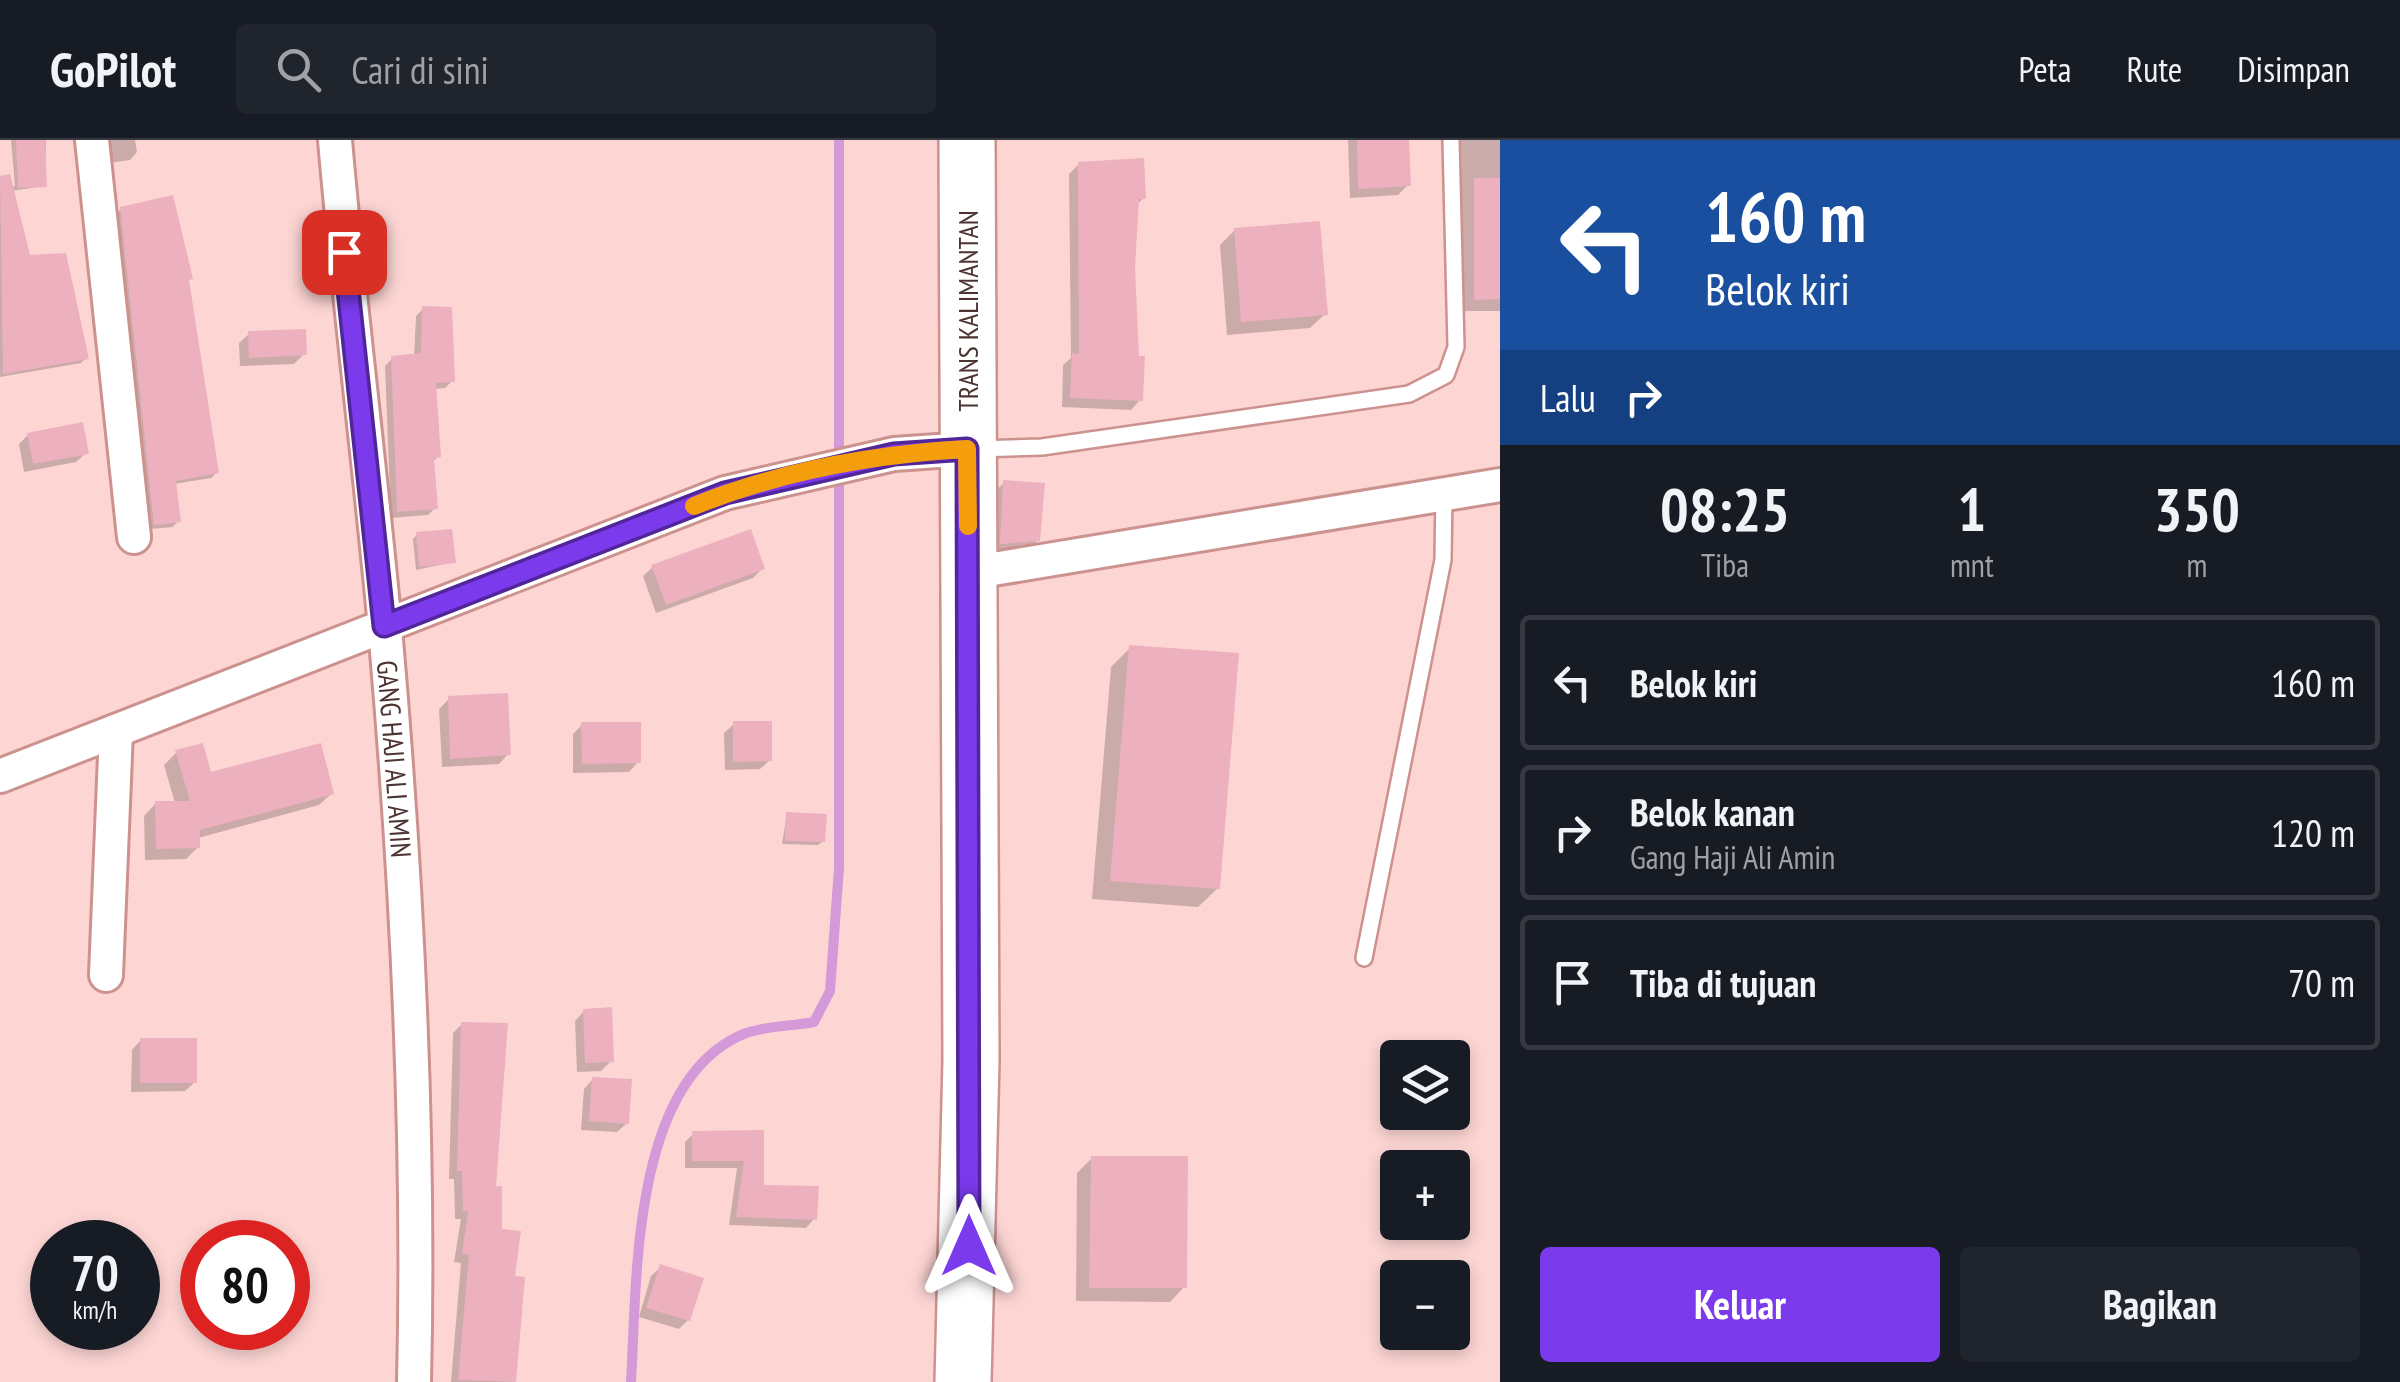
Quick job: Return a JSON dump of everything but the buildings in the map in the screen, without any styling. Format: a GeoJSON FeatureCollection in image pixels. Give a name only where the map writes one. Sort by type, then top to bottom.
{"type":"FeatureCollection","features":[{"type":"Feature","properties":{"kind":"highway","name":"TRANS KALIMANTAN"},"geometry":{"type":"LineString","coordinates":[[964,1382],[971,1060],[967,140]]}},
{"type":"Feature","properties":{"kind":"street"},"geometry":{"type":"LineString","coordinates":[[92,140],[134,537]]}},
{"type":"Feature","properties":{"kind":"street","name":"GANG HAJI ALI AMIN"},"geometry":{"type":"LineString","coordinates":[[335,140],[354,364],[384,626],[412,1015],[417,1166],[414,1382]]}},
{"type":"Feature","properties":{"kind":"street"},"geometry":{"type":"LineString","coordinates":[[0,776],[725,493],[842,464],[967,449]]}},
{"type":"Feature","properties":{"kind":"street"},"geometry":{"type":"LineString","coordinates":[[969,574],[1500,485]]}},
{"type":"Feature","properties":{"kind":"street"},"geometry":{"type":"LineString","coordinates":[[106,974],[116,731]]}},
{"type":"Feature","properties":{"kind":"lane"},"geometry":{"type":"LineString","coordinates":[[967,449],[1042,447],[1409,394],[1446,375],[1456,348],[1450,140]]}},
{"type":"Feature","properties":{"kind":"lane"},"geometry":{"type":"LineString","coordinates":[[1364,958],[1442,560],[1444,492]]}},
{"type":"Feature","properties":{"kind":"waterway"},"geometry":{"type":"LineString","coordinates":[[631,1382],[635,1291],[648,1186],[661,1137],[680,1092],[708,1057],[746,1033],[814,1022],[830,991],[839,868],[839,140]]}},
{"type":"Feature","properties":{"kind":"slow traffic"},"geometry":{"type":"LineString","coordinates":[[694,506],[725,493],[807,471],[894,454],[967,449],[968,526]]}},
{"type":"Feature","properties":{"kind":"route"},"geometry":{"type":"LineString","coordinates":[[344,252],[384,626],[725,493],[894,454],[967,449],[969,1246]]}}]}
